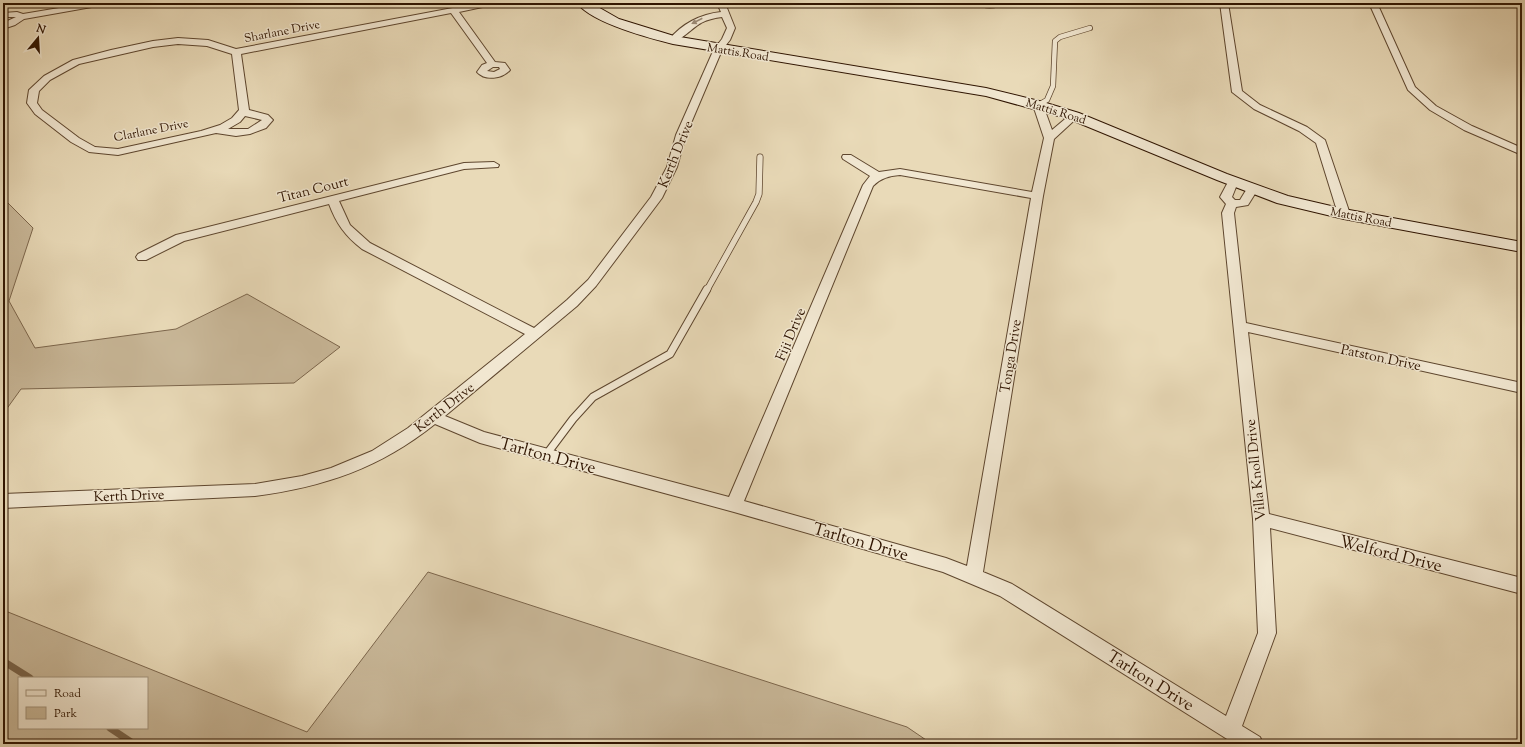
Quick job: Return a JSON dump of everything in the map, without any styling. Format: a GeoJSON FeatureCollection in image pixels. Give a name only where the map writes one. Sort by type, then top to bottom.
{"type":"FeatureCollection","features":[{"type":"Feature","properties":{"kind":"main road","name":"Mattis Road"},"geometry":{"type":"LineString","coordinates":[[583,3],[596,12],[622,24],[673,40],[986,92],[1038,105],[1074,116],[1233,182],[1283,200],[1344,214],[1522,247]]}},
{"type":"Feature","properties":{"kind":"street"},"geometry":{"type":"LineString","coordinates":[[3,26],[22,17],[103,3]]}},
{"type":"Feature","properties":{"kind":"street","name":"Sharlane Drive"},"geometry":{"type":"LineString","coordinates":[[93,150],[75,140],[38,112],[32,103],[34,90],[48,78],[76,62],[114,52],[153,44],[178,41],[208,42],[236,52],[492,3]]}},
{"type":"Feature","properties":{"kind":"street"},"geometry":{"type":"LineString","coordinates":[[673,40],[690,25],[709,15],[726,14],[721,3]]}},
{"type":"Feature","properties":{"kind":"street"},"geometry":{"type":"LineString","coordinates":[[980,3],[994,5],[1000,3]]}},
{"type":"Feature","properties":{"kind":"street"},"geometry":{"type":"LineString","coordinates":[[1213,3],[1224,4],[1237,92],[1257,107],[1303,130],[1321,142],[1344,214]]}},
{"type":"Feature","properties":{"kind":"street"},"geometry":{"type":"LineString","coordinates":[[1374,3],[1411,88],[1433,108],[1468,128],[1522,152]]}},
{"type":"Feature","properties":{"kind":"street"},"geometry":{"type":"LineString","coordinates":[[454,11],[492,64]]}},
{"type":"Feature","properties":{"kind":"street"},"geometry":{"type":"LineString","coordinates":[[3,15],[17,14],[22,17]]}},
{"type":"Feature","properties":{"kind":"street","name":"Kerth Drive"},"geometry":{"type":"LineString","coordinates":[[3,501],[255,490],[314,480],[376,456],[396,444],[434,417],[572,303],[592,283],[656,198],[672,167],[681,134],[718,48],[726,40],[731,28],[726,14]]}},
{"type":"Feature","properties":{"kind":"street"},"geometry":{"type":"LineString","coordinates":[[236,52],[244,110],[242,112]]}},
{"type":"Feature","properties":{"kind":"street"},"geometry":{"type":"LineString","coordinates":[[1038,105],[1049,138],[1074,116]]}},
{"type":"Feature","properties":{"kind":"street","name":"Clarlane Drive"},"geometry":{"type":"LineString","coordinates":[[93,150],[118,152],[214,130],[236,120],[242,112],[265,117],[268,120],[263,126],[250,132],[229,133],[214,130]]}},
{"type":"Feature","properties":{"kind":"street","name":"Tonga Drive"},"geometry":{"type":"LineString","coordinates":[[974,575],[1037,196],[1049,138]]}},
{"type":"Feature","properties":{"kind":"street"},"geometry":{"type":"LineString","coordinates":[[847,157],[877,176],[900,172],[1037,196]]}},
{"type":"Feature","properties":{"kind":"street","name":"Titan Court"},"geometry":{"type":"LineString","coordinates":[[142,257],[180,238],[464,166],[494,166]]}},
{"type":"Feature","properties":{"kind":"street","name":"Fiji Drive"},"geometry":{"type":"LineString","coordinates":[[734,505],[868,186],[877,176]]}},
{"type":"Feature","properties":{"kind":"street","name":"Villa Knoll Drive"},"geometry":{"type":"LineString","coordinates":[[1230,730],[1267,633],[1261,519],[1228,213],[1232,204],[1226,197],[1233,182]]}},
{"type":"Feature","properties":{"kind":"street"},"geometry":{"type":"LineString","coordinates":[[1232,204],[1244,203],[1252,189]]}},
{"type":"Feature","properties":{"kind":"street"},"geometry":{"type":"LineString","coordinates":[[333,200],[341,219],[351,235],[366,246],[535,334]]}},
{"type":"Feature","properties":{"kind":"street","name":"Patston Drive"},"geometry":{"type":"LineString","coordinates":[[1239,326],[1522,388]]}},
{"type":"Feature","properties":{"kind":"street","name":"Tarlton Drive"},"geometry":{"type":"LineString","coordinates":[[434,417],[480,437],[734,505],[946,565],[974,575],[1006,590],[1253,744]]}},
{"type":"Feature","properties":{"kind":"street","name":"Welford Drive"},"geometry":{"type":"LineString","coordinates":[[1261,519],[1522,586]]}},
{"type":"Feature","properties":{"kind":"lane"},"geometry":{"type":"LineString","coordinates":[[1038,105],[1047,100],[1053,86],[1055,41],[1060,37],[1090,28]]}},
{"type":"Feature","properties":{"kind":"lane"},"geometry":{"type":"LineString","coordinates":[[546,455],[573,418],[593,397],[670,354],[756,202],[759,194],[760,157]]}},
{"type":"Feature","properties":{"kind":"green space"},"geometry":{"type":"Polygon","coordinates":[[[3,198],[33,228],[9,301],[35,348],[176,329],[247,294],[340,347],[294,383],[21,389],[3,414],[3,198]]]}},
{"type":"Feature","properties":{"kind":"green space"},"geometry":{"type":"Polygon","coordinates":[[[428,572],[907,727],[932,744],[3,744],[3,610],[307,732],[428,572]]]}},
{"type":"Feature","properties":{"kind":"waterway"},"geometry":{"type":"LineString","coordinates":[[3,661],[28,677]]}},
{"type":"Feature","properties":{"kind":"waterway"},"geometry":{"type":"LineString","coordinates":[[112,729],[134,744]]}}]}
